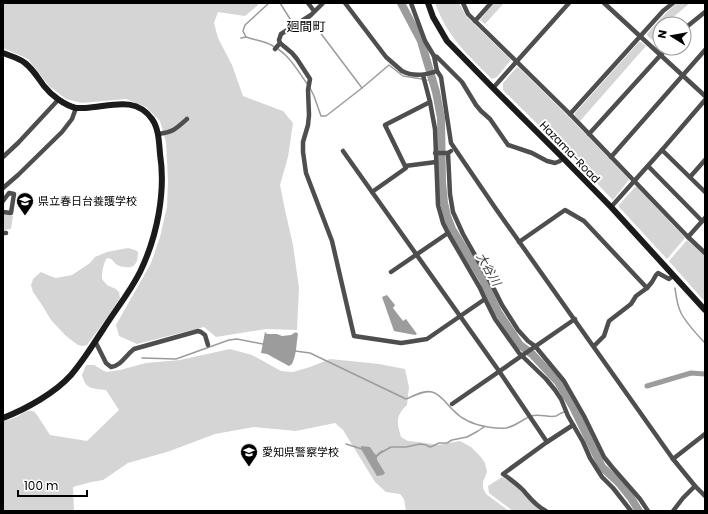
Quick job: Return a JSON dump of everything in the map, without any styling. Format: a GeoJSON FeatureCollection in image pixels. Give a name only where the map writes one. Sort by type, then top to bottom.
{"type":"FeatureCollection","features":[{"type":"Feature","properties":{"kind":"street"},"geometry":{"type":"LineString","coordinates":[[308,3],[314,11]]}},
{"type":"Feature","properties":{"kind":"street"},"geometry":{"type":"LineString","coordinates":[[322,3],[311,15],[281,34],[277,46],[292,53],[310,79],[308,87],[308,125],[302,142],[306,173],[332,241],[354,336],[401,342],[427,339],[485,299]]}},
{"type":"Feature","properties":{"kind":"street"},"geometry":{"type":"LineString","coordinates":[[345,3],[391,63],[405,73],[423,75],[436,71]]}},
{"type":"Feature","properties":{"kind":"street"},"geometry":{"type":"LineString","coordinates":[[411,3],[425,41],[434,56],[436,71],[441,78],[451,143],[673,459],[705,496]]}},
{"type":"Feature","properties":{"kind":"street","name":"Hazama-Road"},"geometry":{"type":"LineString","coordinates":[[428,3],[433,17],[447,41],[610,207],[705,310]]}},
{"type":"Feature","properties":{"kind":"street"},"geometry":{"type":"LineString","coordinates":[[463,3],[468,14],[570,114],[705,253]]}},
{"type":"Feature","properties":{"kind":"street"},"geometry":{"type":"LineString","coordinates":[[475,20],[491,3]]}},
{"type":"Feature","properties":{"kind":"street"},"geometry":{"type":"LineString","coordinates":[[493,88],[569,3]]}},
{"type":"Feature","properties":{"kind":"street"},"geometry":{"type":"LineString","coordinates":[[604,3],[652,47]]}},
{"type":"Feature","properties":{"kind":"street"},"geometry":{"type":"LineString","coordinates":[[570,114],[663,12],[673,3]]}},
{"type":"Feature","properties":{"kind":"street"},"geometry":{"type":"LineString","coordinates":[[692,23],[705,12]]}},
{"type":"Feature","properties":{"kind":"street"},"geometry":{"type":"LineString","coordinates":[[611,157],[705,50]]}},
{"type":"Feature","properties":{"kind":"street"},"geometry":{"type":"LineString","coordinates":[[3,53],[24,62],[50,93],[58,100],[76,108],[130,104],[148,114],[158,134],[162,164],[158,217],[155,230],[145,261],[132,286],[96,341],[71,375],[60,385],[33,403],[3,418]]}},
{"type":"Feature","properties":{"kind":"street"},"geometry":{"type":"LineString","coordinates":[[434,56],[437,57],[462,82],[476,105],[490,119],[508,145],[532,153],[547,161],[555,162],[560,161],[563,158]]}},
{"type":"Feature","properties":{"kind":"street"},"geometry":{"type":"LineString","coordinates":[[589,134],[660,56]]}},
{"type":"Feature","properties":{"kind":"street"},"geometry":{"type":"LineString","coordinates":[[662,56],[705,96]]}},
{"type":"Feature","properties":{"kind":"street"},"geometry":{"type":"LineString","coordinates":[[423,75],[435,129],[438,205],[443,223],[480,288],[495,319],[519,353],[546,379],[555,390],[590,458],[602,477],[631,511]]}},
{"type":"Feature","properties":{"kind":"street"},"geometry":{"type":"LineString","coordinates":[[3,157],[58,100]]}},
{"type":"Feature","properties":{"kind":"street"},"geometry":{"type":"LineString","coordinates":[[610,207],[705,100]]}},
{"type":"Feature","properties":{"kind":"street"},"geometry":{"type":"LineString","coordinates":[[405,166],[385,125],[430,102]]}},
{"type":"Feature","properties":{"kind":"street"},"geometry":{"type":"LineString","coordinates":[[3,188],[62,132],[72,119],[76,108]]}},
{"type":"Feature","properties":{"kind":"street"},"geometry":{"type":"LineString","coordinates":[[158,134],[170,133],[187,119]]}},
{"type":"Feature","properties":{"kind":"street"},"geometry":{"type":"LineString","coordinates":[[435,154],[448,153],[454,148]]}},
{"type":"Feature","properties":{"kind":"street"},"geometry":{"type":"LineString","coordinates":[[343,150],[499,371],[547,442]]}},
{"type":"Feature","properties":{"kind":"street"},"geometry":{"type":"LineString","coordinates":[[662,150],[705,192]]}},
{"type":"Feature","properties":{"kind":"street"},"geometry":{"type":"LineString","coordinates":[[448,153],[450,194],[453,212],[458,224],[509,317],[523,336],[559,374],[571,391],[604,457],[640,499],[648,511]]}},
{"type":"Feature","properties":{"kind":"street"},"geometry":{"type":"LineString","coordinates":[[690,177],[705,160]]}},
{"type":"Feature","properties":{"kind":"street"},"geometry":{"type":"LineString","coordinates":[[405,166],[436,162]]}},
{"type":"Feature","properties":{"kind":"street"},"geometry":{"type":"LineString","coordinates":[[372,192],[406,168],[405,166]]}},
{"type":"Feature","properties":{"kind":"street"},"geometry":{"type":"LineString","coordinates":[[648,166],[704,219],[688,237]]}},
{"type":"Feature","properties":{"kind":"street"},"geometry":{"type":"LineString","coordinates":[[3,200],[9,193],[14,194],[11,213],[3,212]]}},
{"type":"Feature","properties":{"kind":"street"},"geometry":{"type":"LineString","coordinates":[[520,242],[565,210],[584,221],[647,288]]}},
{"type":"Feature","properties":{"kind":"street"},"geometry":{"type":"LineString","coordinates":[[391,272],[448,233]]}},
{"type":"Feature","properties":{"kind":"street"},"geometry":{"type":"LineString","coordinates":[[594,346],[604,336],[609,321],[631,304],[636,296],[647,288],[658,273],[668,279],[673,276]]}},
{"type":"Feature","properties":{"kind":"street"},"geometry":{"type":"LineString","coordinates":[[452,404],[575,319]]}},
{"type":"Feature","properties":{"kind":"street"},"geometry":{"type":"LineString","coordinates":[[96,341],[106,363],[111,367],[118,366],[134,349],[198,332],[205,335],[208,345]]}},
{"type":"Feature","properties":{"kind":"street"},"geometry":{"type":"LineString","coordinates":[[546,511],[541,509],[519,487],[503,474],[573,425]]}},
{"type":"Feature","properties":{"kind":"street"},"geometry":{"type":"LineString","coordinates":[[673,459],[705,434]]}},
{"type":"Feature","properties":{"kind":"street"},"geometry":{"type":"LineString","coordinates":[[673,511],[695,486]]}},
{"type":"Feature","properties":{"kind":"shaded area"},"geometry":{"type":"Polygon","coordinates":[[[3,3],[259,3],[245,16],[218,12],[214,23],[218,38],[232,65],[243,96],[283,111],[293,123],[288,157],[280,185],[293,245],[299,288],[297,330],[266,329],[216,337],[204,327],[137,344],[119,336],[116,325],[151,263],[160,237],[167,207],[168,181],[166,142],[160,121],[146,107],[126,99],[82,103],[66,99],[49,86],[28,59],[3,48],[3,3]]]}},
{"type":"Feature","properties":{"kind":"shaded area"},"geometry":{"type":"Polygon","coordinates":[[[435,3],[459,3],[466,16],[511,60],[497,77],[492,79],[459,45],[446,26],[435,3]]]}},
{"type":"Feature","properties":{"kind":"shaded area"},"geometry":{"type":"Polygon","coordinates":[[[494,3],[504,3],[485,24],[480,20],[494,3]]]}},
{"type":"Feature","properties":{"kind":"shaded area"},"geometry":{"type":"Polygon","coordinates":[[[677,3],[690,3],[675,16],[663,16],[677,3]]]}},
{"type":"Feature","properties":{"kind":"shaded area"},"geometry":{"type":"Polygon","coordinates":[[[652,28],[652,40],[647,35],[652,28]]]}},
{"type":"Feature","properties":{"kind":"shaded area"},"geometry":{"type":"Polygon","coordinates":[[[639,42],[646,46],[580,121],[575,113],[639,42]]]}},
{"type":"Feature","properties":{"kind":"shaded area"},"geometry":{"type":"Polygon","coordinates":[[[517,67],[567,115],[629,179],[613,200],[503,90],[503,83],[517,67]]]}},
{"type":"Feature","properties":{"kind":"shaded area"},"geometry":{"type":"Polygon","coordinates":[[[635,187],[637,187],[685,238],[667,259],[619,207],[619,205],[635,187]]]}},
{"type":"Feature","properties":{"kind":"shaded area"},"geometry":{"type":"Polygon","coordinates":[[[3,214],[13,216],[11,229],[3,230],[3,214]]]}},
{"type":"Feature","properties":{"kind":"shaded area"},"geometry":{"type":"Polygon","coordinates":[[[687,240],[705,256],[705,302],[669,261],[687,240]]]}},
{"type":"Feature","properties":{"kind":"shaded area"},"geometry":{"type":"Polygon","coordinates":[[[128,248],[138,252],[138,258],[134,266],[120,266],[115,264],[111,259],[107,258],[103,270],[102,279],[107,285],[119,292],[120,298],[87,345],[78,345],[66,336],[51,320],[33,292],[31,285],[33,279],[41,272],[56,278],[72,275],[90,263],[95,257],[107,252],[128,248]]]}},
{"type":"Feature","properties":{"kind":"shaded area"},"geometry":{"type":"Polygon","coordinates":[[[387,295],[395,305],[393,308],[403,321],[406,319],[417,334],[415,335],[394,331],[382,297],[387,295]]]}},
{"type":"Feature","properties":{"kind":"shaded area"},"geometry":{"type":"Polygon","coordinates":[[[265,332],[267,334],[277,334],[282,336],[291,335],[296,332],[298,334],[296,353],[292,364],[289,366],[267,354],[261,353],[265,332]]]}},
{"type":"Feature","properties":{"kind":"shaded area"},"geometry":{"type":"Polygon","coordinates":[[[230,349],[252,355],[281,371],[293,372],[330,359],[379,364],[405,369],[409,387],[407,405],[400,413],[398,420],[401,437],[408,441],[438,445],[460,441],[471,447],[485,463],[487,472],[483,482],[483,488],[486,494],[509,511],[406,511],[404,499],[400,494],[386,492],[375,482],[343,430],[335,423],[296,431],[254,427],[215,434],[170,451],[128,463],[103,480],[73,487],[74,511],[3,511],[3,421],[14,418],[27,411],[32,411],[35,412],[50,435],[87,441],[119,410],[106,390],[90,387],[85,383],[82,375],[86,365],[94,365],[106,372],[146,363],[180,360],[230,349]]]}},
{"type":"Feature","properties":{"kind":"shaded area"},"geometry":{"type":"Polygon","coordinates":[[[361,446],[370,447],[376,455],[382,450],[383,452],[377,457],[377,460],[385,473],[383,475],[377,476],[361,449],[361,446]]]}},
{"type":"Feature","properties":{"kind":"shaded area"},"geometry":{"type":"Polygon","coordinates":[[[502,477],[515,485],[533,504],[543,511],[513,511],[489,493],[488,486],[502,477]]]}},
{"type":"Feature","properties":{"kind":"waterway"},"geometry":{"type":"LineString","coordinates":[[246,37],[243,31],[245,25],[269,3]]}},
{"type":"Feature","properties":{"kind":"waterway"},"geometry":{"type":"LineString","coordinates":[[280,3],[292,22]]}},
{"type":"Feature","properties":{"kind":"waterway","name":"大谷川"},"geometry":{"type":"LineString","coordinates":[[401,3],[421,41],[436,92],[441,118],[442,182],[444,203],[452,229],[483,280],[498,312],[520,345],[532,354],[558,382],[573,407],[602,467],[619,483],[639,511]]}},
{"type":"Feature","properties":{"kind":"waterway"},"geometry":{"type":"LineString","coordinates":[[296,29],[310,19],[362,88]]}},
{"type":"Feature","properties":{"kind":"waterway"},"geometry":{"type":"LineString","coordinates":[[241,38],[246,37],[270,44],[279,50],[293,63],[308,85]]}},
{"type":"Feature","properties":{"kind":"waterway"},"geometry":{"type":"LineString","coordinates":[[310,88],[321,116],[326,116],[389,65],[403,76],[422,79]]}},
{"type":"Feature","properties":{"kind":"waterway"},"geometry":{"type":"LineString","coordinates":[[675,288],[681,313],[685,320],[705,343]]}},
{"type":"Feature","properties":{"kind":"waterway"},"geometry":{"type":"LineString","coordinates":[[142,358],[176,359],[229,340],[237,339],[263,344]]}},
{"type":"Feature","properties":{"kind":"waterway"},"geometry":{"type":"LineString","coordinates":[[295,351],[310,353],[406,399],[425,392],[435,393],[441,397],[460,417],[469,422],[483,426],[506,428],[513,426],[531,416],[556,416],[564,412]]}},
{"type":"Feature","properties":{"kind":"waterway"},"geometry":{"type":"LineString","coordinates":[[647,386],[691,373],[705,374]]}},
{"type":"Feature","properties":{"kind":"waterway"},"geometry":{"type":"LineString","coordinates":[[382,452],[391,447],[406,447],[420,444],[430,447],[439,443],[447,443],[452,440],[467,437],[484,427]]}},
{"type":"Feature","properties":{"kind":"waterway"},"geometry":{"type":"LineString","coordinates":[[346,444],[362,449]]}},
{"type":"Feature","properties":{"kind":"place","name":"県立春日台養護学校"},"geometry":{"type":"Point","coordinates":[25,216]}},
{"type":"Feature","properties":{"kind":"place","name":"愛知県警察学校"},"geometry":{"type":"Point","coordinates":[249,467]}},
{"type":"Feature","properties":{"kind":"district","name":"廻間町"},"geometry":{"type":"Point","coordinates":[306,26]}}]}
